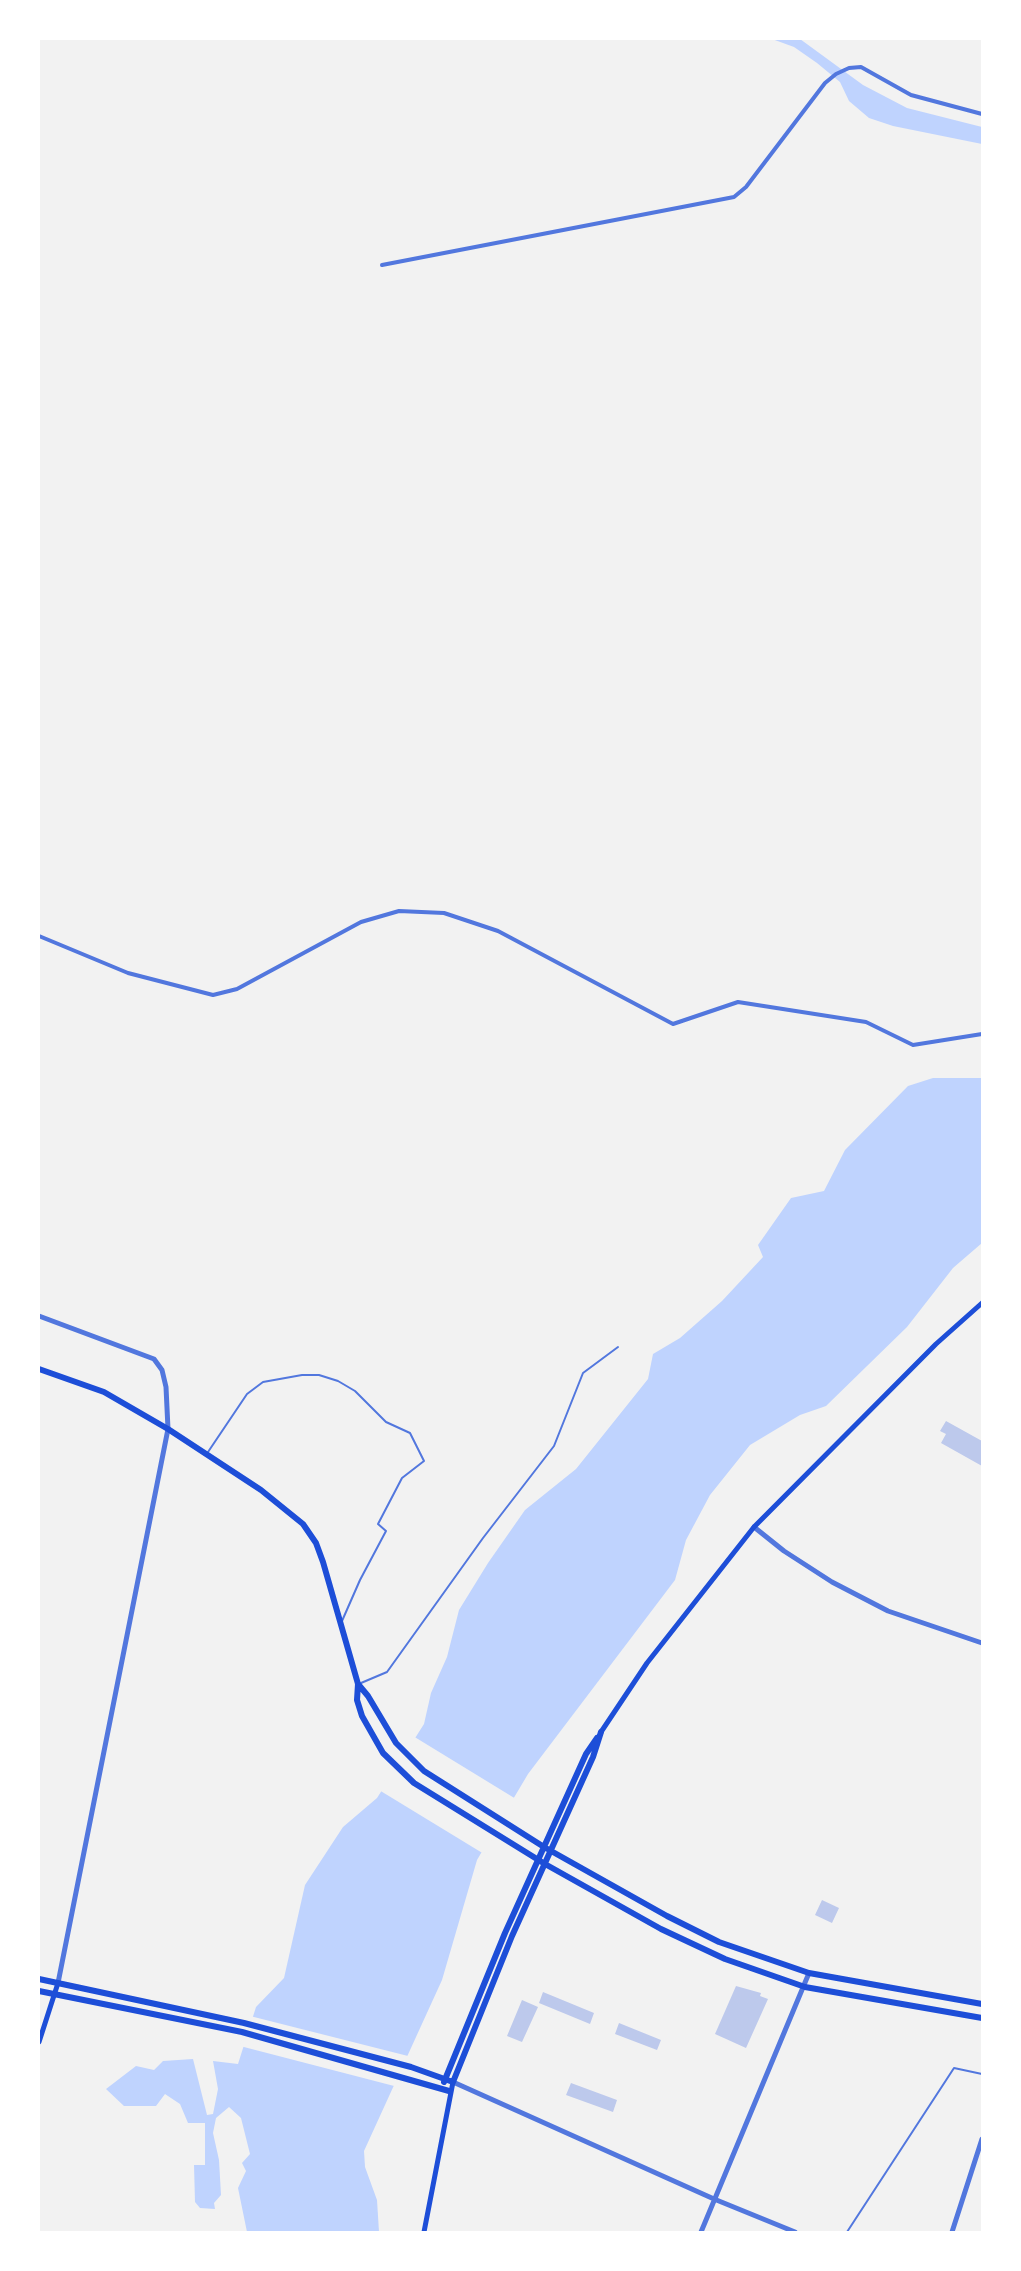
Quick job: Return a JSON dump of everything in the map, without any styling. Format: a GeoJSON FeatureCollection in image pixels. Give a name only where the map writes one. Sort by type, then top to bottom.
{"type":"FeatureCollection","features":[{"type":"Feature","properties":{"kind":"main road"},"geometry":{"type":"LineString","coordinates":[[442,2088],[505,1933],[586,1754],[647,1663],[754,1527],[936,1344],[982,1304]]}},
{"type":"Feature","properties":{"kind":"main road"},"geometry":{"type":"LineString","coordinates":[[39,1369],[104,1392],[168,1429],[289,1511],[303,1524],[316,1543],[341,1623],[358,1684],[357,1700],[362,1716],[383,1753],[414,1783],[538,1860],[698,1947],[805,1987],[845,1996],[982,2018]]}},
{"type":"Feature","properties":{"kind":"main road"},"geometry":{"type":"LineString","coordinates":[[358,1684],[368,1696],[396,1743],[424,1771],[544,1847],[695,1930],[740,1950],[809,1973],[982,2004]]}},
{"type":"Feature","properties":{"kind":"main road"},"geometry":{"type":"LineString","coordinates":[[424,2232],[449,2091],[508,1946],[593,1758],[601,1732]]}},
{"type":"Feature","properties":{"kind":"main road"},"geometry":{"type":"LineString","coordinates":[[39,1979],[244,2023],[411,2067],[453,2082]]}},
{"type":"Feature","properties":{"kind":"main road"},"geometry":{"type":"LineString","coordinates":[[39,2042],[58,1983]]}},
{"type":"Feature","properties":{"kind":"main road"},"geometry":{"type":"LineString","coordinates":[[39,1991],[242,2032],[449,2091]]}},
{"type":"Feature","properties":{"kind":"street"},"geometry":{"type":"LineString","coordinates":[[382,265],[734,197],[746,187],[825,83],[836,74],[849,68],[861,67],[911,95],[982,114]]}},
{"type":"Feature","properties":{"kind":"street"},"geometry":{"type":"LineString","coordinates":[[39,936],[128,973],[213,995],[237,989],[361,922],[399,911],[444,913],[498,931],[673,1024],[738,1002],[866,1022],[913,1045],[982,1034]]}},
{"type":"Feature","properties":{"kind":"street"},"geometry":{"type":"LineString","coordinates":[[39,1316],[154,1359],[162,1370],[166,1387],[168,1429],[58,1983]]}},
{"type":"Feature","properties":{"kind":"street"},"geometry":{"type":"LineString","coordinates":[[754,1527],[784,1551],[832,1582],[888,1611],[982,1643]]}},
{"type":"Feature","properties":{"kind":"street"},"geometry":{"type":"LineString","coordinates":[[700,2232],[809,1973]]}},
{"type":"Feature","properties":{"kind":"street"},"geometry":{"type":"LineString","coordinates":[[453,2082],[714,2199],[795,2232]]}},
{"type":"Feature","properties":{"kind":"street"},"geometry":{"type":"LineString","coordinates":[[952,2232],[982,2139]]}},
{"type":"Feature","properties":{"kind":"lane"},"geometry":{"type":"LineString","coordinates":[[358,1684],[387,1672],[483,1538],[554,1446],[583,1373],[618,1347]]}},
{"type":"Feature","properties":{"kind":"lane"},"geometry":{"type":"LineString","coordinates":[[206,1455],[247,1394],[263,1382],[302,1375],[320,1375],[338,1381],[356,1391],[386,1422],[410,1432],[424,1461],[402,1478],[378,1524],[386,1532],[360,1580],[341,1623]]}},
{"type":"Feature","properties":{"kind":"lane"},"geometry":{"type":"LineString","coordinates":[[847,2232],[954,2068],[982,2074]]}},
{"type":"Feature","properties":{"kind":"water"},"geometry":{"type":"Polygon","coordinates":[[[772,39],[800,39],[863,85],[907,108],[982,127],[982,144],[893,126],[869,118],[849,101],[840,82],[817,63],[794,47],[772,39]]]}},
{"type":"Feature","properties":{"kind":"water"},"geometry":{"type":"Polygon","coordinates":[[[933,1078],[982,1078],[982,1243],[953,1268],[907,1327],[826,1406],[800,1415],[750,1445],[710,1495],[686,1540],[675,1580],[528,1774],[477,1860],[442,1980],[364,2151],[365,2167],[377,2200],[379,2232],[247,2232],[238,2188],[246,2171],[242,2163],[250,2154],[241,2118],[229,2107],[216,2118],[213,2133],[219,2160],[221,2195],[214,2203],[215,2209],[200,2208],[195,2202],[194,2165],[205,2165],[205,2123],[188,2123],[180,2104],[165,2094],[156,2106],[124,2106],[106,2089],[136,2066],[154,2070],[163,2061],[193,2059],[207,2115],[213,2114],[218,2089],[213,2061],[238,2064],[256,2007],[284,1978],[305,1885],[343,1827],[377,1798],[424,1724],[431,1693],[447,1657],[459,1610],[488,1563],[525,1510],[576,1469],[648,1379],[653,1354],[680,1338],[722,1301],[763,1257],[758,1245],[791,1198],[824,1191],[845,1150],[908,1086],[933,1078]]]}},
{"type":"Feature","properties":{"kind":"pier"},"geometry":{"type":"Polygon","coordinates":[[[413,1736],[516,1799],[484,1854],[379,1790],[413,1736]]]}},
{"type":"Feature","properties":{"kind":"pier"},"geometry":{"type":"Polygon","coordinates":[[[250,2016],[412,2057],[398,2087],[240,2046],[250,2016]]]}},
{"type":"Feature","properties":{"kind":"building"},"geometry":{"type":"Polygon","coordinates":[[[946,1421],[982,1441],[982,1466],[941,1443],[946,1434],[940,1431],[946,1421]]]}},
{"type":"Feature","properties":{"kind":"building"},"geometry":{"type":"Polygon","coordinates":[[[822,1900],[839,1908],[832,1923],[815,1915],[822,1900]]]}},
{"type":"Feature","properties":{"kind":"building"},"geometry":{"type":"Polygon","coordinates":[[[736,1986],[761,1993],[760,1996],[768,1999],[746,2048],[715,2034],[736,1986]]]}},
{"type":"Feature","properties":{"kind":"building"},"geometry":{"type":"Polygon","coordinates":[[[543,1992],[594,2013],[590,2024],[539,2003],[543,1992]]]}},
{"type":"Feature","properties":{"kind":"building"},"geometry":{"type":"Polygon","coordinates":[[[522,2000],[538,2007],[522,2042],[507,2036],[522,2000]]]}},
{"type":"Feature","properties":{"kind":"building"},"geometry":{"type":"Polygon","coordinates":[[[619,2023],[661,2040],[657,2050],[615,2034],[619,2023]]]}},
{"type":"Feature","properties":{"kind":"building"},"geometry":{"type":"Polygon","coordinates":[[[571,2083],[617,2100],[613,2112],[566,2095],[571,2083]]]}}]}
